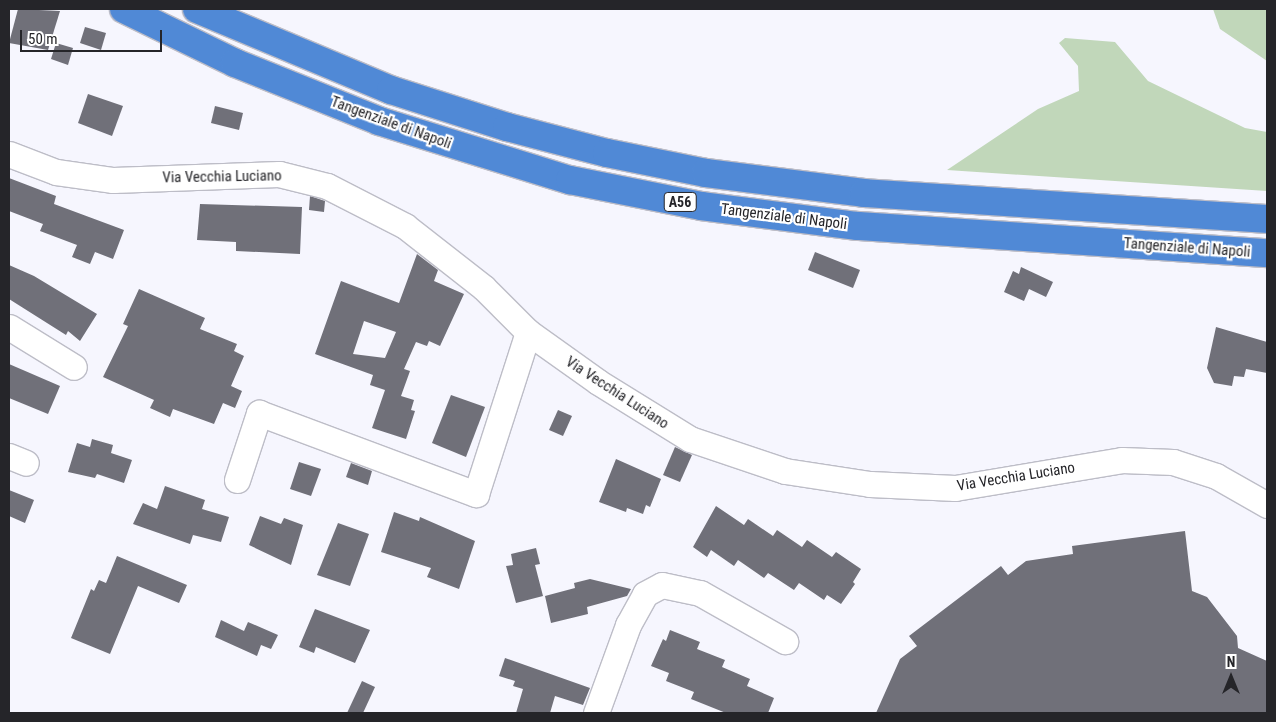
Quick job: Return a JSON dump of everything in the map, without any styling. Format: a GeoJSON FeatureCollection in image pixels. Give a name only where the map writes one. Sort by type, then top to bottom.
{"type":"FeatureCollection","features":[{"type":"Feature","properties":{"kind":"highway","name":"Tangenziale di Napoli"},"geometry":{"type":"LineString","coordinates":[[124,9],[235,63],[379,121],[570,180],[700,206],[858,226],[1267,253]]}},
{"type":"Feature","properties":{"kind":"highway","name":"Tangenziale di Napoli"},"geometry":{"type":"LineString","coordinates":[[196,9],[391,90],[508,127],[606,153],[697,171],[864,193],[1267,219]]}},
{"type":"Feature","properties":{"kind":"street","name":"Via Vecchia Luciano"},"geometry":{"type":"LineString","coordinates":[[9,154],[56,172],[113,180],[279,174],[327,186],[404,226],[484,288],[528,332],[598,382],[690,440],[785,471],[870,484],[955,488],[1122,460],[1173,462],[1216,476],[1267,505]]}},
{"type":"Feature","properties":{"kind":"street"},"geometry":{"type":"LineString","coordinates":[[9,327],[74,367]]}},
{"type":"Feature","properties":{"kind":"street"},"geometry":{"type":"LineString","coordinates":[[237,480],[259,412],[476,494],[528,332]]}},
{"type":"Feature","properties":{"kind":"street"},"geometry":{"type":"LineString","coordinates":[[596,713],[628,625],[645,594],[662,585],[700,593],[785,641]]}},
{"type":"Feature","properties":{"kind":"green space"},"geometry":{"type":"Polygon","coordinates":[[[1213,9],[1267,9],[1267,61],[1220,29],[1213,9]]]}},
{"type":"Feature","properties":{"kind":"green space"},"geometry":{"type":"Polygon","coordinates":[[[1065,38],[1115,42],[1148,81],[1245,128],[1267,132],[1267,191],[947,170],[1038,109],[1079,91],[1078,66],[1059,43],[1065,38]]]}},
{"type":"Feature","properties":{"kind":"building"},"geometry":{"type":"Polygon","coordinates":[[[18,9],[60,11],[48,50],[9,43],[18,9]]]}},
{"type":"Feature","properties":{"kind":"building"},"geometry":{"type":"Polygon","coordinates":[[[85,27],[106,33],[101,50],[80,43],[85,27]]]}},
{"type":"Feature","properties":{"kind":"building"},"geometry":{"type":"Polygon","coordinates":[[[56,43],[73,48],[68,65],[51,59],[56,43]]]}},
{"type":"Feature","properties":{"kind":"building"},"geometry":{"type":"Polygon","coordinates":[[[88,94],[123,106],[112,136],[78,123],[88,94]]]}},
{"type":"Feature","properties":{"kind":"building"},"geometry":{"type":"Polygon","coordinates":[[[215,106],[243,113],[239,130],[211,123],[215,106]]]}},
{"type":"Feature","properties":{"kind":"building"},"geometry":{"type":"Polygon","coordinates":[[[9,178],[56,196],[54,204],[124,230],[113,259],[95,252],[90,264],[72,257],[77,245],[40,231],[43,224],[9,211],[9,178]]]}},
{"type":"Feature","properties":{"kind":"building"},"geometry":{"type":"Polygon","coordinates":[[[310,196],[325,201],[324,212],[309,210],[310,196]]]}},
{"type":"Feature","properties":{"kind":"building"},"geometry":{"type":"Polygon","coordinates":[[[200,204],[302,207],[300,254],[236,251],[236,242],[197,240],[200,204]]]}},
{"type":"Feature","properties":{"kind":"building"},"geometry":{"type":"Polygon","coordinates":[[[815,252],[860,270],[853,288],[808,270],[815,252]]]}},
{"type":"Feature","properties":{"kind":"building"},"geometry":{"type":"Polygon","coordinates":[[[417,254],[438,270],[434,281],[464,294],[440,346],[429,341],[427,346],[416,342],[404,369],[410,371],[401,396],[414,400],[411,410],[415,411],[406,439],[372,428],[385,390],[370,385],[373,375],[315,354],[341,281],[399,303],[417,254]],[[364,321],[353,354],[385,358],[396,332],[364,321]]]}},
{"type":"Feature","properties":{"kind":"building"},"geometry":{"type":"Polygon","coordinates":[[[9,265],[34,276],[97,314],[80,341],[68,331],[66,335],[9,299],[9,265]]]}},
{"type":"Feature","properties":{"kind":"building"},"geometry":{"type":"Polygon","coordinates":[[[1021,267],[1053,282],[1046,297],[1029,289],[1024,301],[1004,292],[1013,271],[1019,274],[1021,267]]]}},
{"type":"Feature","properties":{"kind":"building"},"geometry":{"type":"Polygon","coordinates":[[[139,289],[205,318],[200,329],[237,344],[234,351],[244,356],[231,386],[242,391],[235,408],[223,403],[214,424],[173,409],[170,417],[150,408],[154,400],[103,377],[128,326],[123,324],[139,289]]]}},
{"type":"Feature","properties":{"kind":"building"},"geometry":{"type":"Polygon","coordinates":[[[1216,327],[1267,342],[1267,373],[1246,369],[1244,377],[1234,376],[1232,386],[1214,383],[1207,368],[1216,327]]]}},
{"type":"Feature","properties":{"kind":"building"},"geometry":{"type":"Polygon","coordinates":[[[9,364],[60,386],[48,414],[9,398],[9,364]]]}},
{"type":"Feature","properties":{"kind":"building"},"geometry":{"type":"Polygon","coordinates":[[[451,395],[485,407],[466,457],[432,443],[451,395]]]}},
{"type":"Feature","properties":{"kind":"building"},"geometry":{"type":"Polygon","coordinates":[[[558,410],[572,416],[563,436],[549,430],[558,410]]]}},
{"type":"Feature","properties":{"kind":"building"},"geometry":{"type":"Polygon","coordinates":[[[92,439],[113,445],[111,453],[132,460],[124,483],[97,474],[95,478],[68,472],[77,443],[90,447],[92,439]]]}},
{"type":"Feature","properties":{"kind":"building"},"geometry":{"type":"Polygon","coordinates":[[[675,447],[692,455],[680,482],[663,475],[675,447]]]}},
{"type":"Feature","properties":{"kind":"building"},"geometry":{"type":"Polygon","coordinates":[[[616,459],[661,479],[650,507],[646,505],[643,514],[627,508],[626,512],[599,502],[616,459]]]}},
{"type":"Feature","properties":{"kind":"building"},"geometry":{"type":"Polygon","coordinates":[[[299,462],[321,469],[311,496],[290,489],[299,462]]]}},
{"type":"Feature","properties":{"kind":"building"},"geometry":{"type":"Polygon","coordinates":[[[351,463],[372,471],[368,485],[346,477],[351,463]]]}},
{"type":"Feature","properties":{"kind":"building"},"geometry":{"type":"Polygon","coordinates":[[[165,486],[205,500],[202,509],[229,517],[221,542],[193,535],[190,544],[133,524],[143,503],[157,509],[165,486]]]}},
{"type":"Feature","properties":{"kind":"building"},"geometry":{"type":"Polygon","coordinates":[[[9,490],[34,500],[25,523],[9,516],[9,490]]]}},
{"type":"Feature","properties":{"kind":"building"},"geometry":{"type":"Polygon","coordinates":[[[716,506],[744,525],[748,519],[773,536],[777,530],[802,547],[807,540],[832,557],[836,552],[861,569],[853,582],[855,584],[841,604],[827,595],[824,600],[799,583],[794,590],[768,573],[764,578],[738,560],[734,566],[711,550],[707,557],[693,547],[716,506]]]}},
{"type":"Feature","properties":{"kind":"building"},"geometry":{"type":"Polygon","coordinates":[[[394,512],[419,521],[420,517],[475,541],[459,589],[427,577],[431,568],[381,552],[394,512]]]}},
{"type":"Feature","properties":{"kind":"building"},"geometry":{"type":"Polygon","coordinates":[[[260,516],[281,524],[284,518],[303,525],[291,565],[249,545],[260,516]]]}},
{"type":"Feature","properties":{"kind":"building"},"geometry":{"type":"Polygon","coordinates":[[[338,523],[369,534],[350,586],[317,575],[338,523]]]}},
{"type":"Feature","properties":{"kind":"building"},"geometry":{"type":"Polygon","coordinates":[[[1185,531],[1192,591],[1207,597],[1237,636],[1238,648],[1267,661],[1267,713],[876,713],[900,659],[917,646],[909,636],[1001,566],[1008,575],[1026,561],[1073,554],[1072,546],[1185,531]]]}},
{"type":"Feature","properties":{"kind":"building"},"geometry":{"type":"Polygon","coordinates":[[[536,548],[540,564],[535,565],[543,596],[516,603],[506,566],[513,565],[511,554],[536,548]]]}},
{"type":"Feature","properties":{"kind":"building"},"geometry":{"type":"Polygon","coordinates":[[[117,556],[187,585],[179,603],[138,586],[110,654],[71,638],[91,589],[94,591],[99,580],[106,583],[117,556]]]}},
{"type":"Feature","properties":{"kind":"building"},"geometry":{"type":"Polygon","coordinates":[[[590,579],[631,589],[627,596],[587,607],[588,614],[551,623],[545,596],[575,588],[574,583],[590,579]]]}},
{"type":"Feature","properties":{"kind":"building"},"geometry":{"type":"Polygon","coordinates":[[[315,609],[370,630],[355,663],[316,647],[314,653],[299,647],[315,609]]]}},
{"type":"Feature","properties":{"kind":"building"},"geometry":{"type":"Polygon","coordinates":[[[221,620],[244,631],[248,622],[278,635],[271,649],[261,645],[257,656],[215,637],[221,620]]]}},
{"type":"Feature","properties":{"kind":"building"},"geometry":{"type":"Polygon","coordinates":[[[670,630],[700,642],[697,649],[725,660],[722,667],[750,679],[747,686],[774,698],[768,713],[726,713],[691,699],[694,692],[666,681],[669,673],[651,666],[663,639],[666,641],[670,630]]]}},
{"type":"Feature","properties":{"kind":"building"},"geometry":{"type":"Polygon","coordinates":[[[505,658],[590,688],[583,705],[555,696],[550,713],[516,713],[523,689],[513,686],[515,681],[499,676],[505,658]]]}},
{"type":"Feature","properties":{"kind":"building"},"geometry":{"type":"Polygon","coordinates":[[[362,681],[375,687],[363,713],[347,713],[362,681]]]}}]}
